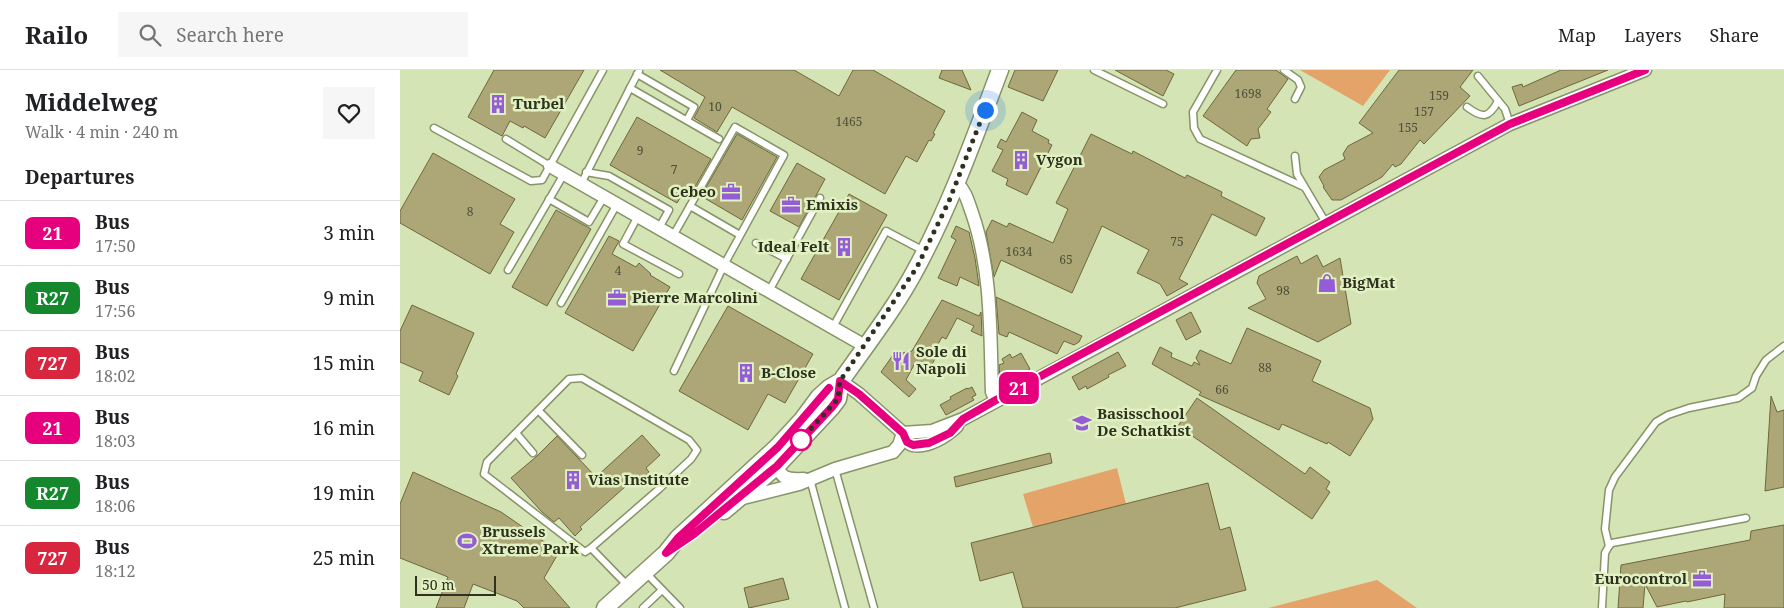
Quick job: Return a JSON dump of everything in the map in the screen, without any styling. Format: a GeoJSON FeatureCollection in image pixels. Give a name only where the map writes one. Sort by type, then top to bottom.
{"type":"FeatureCollection","features":[{"type":"Feature","properties":{"kind":"main road"},"geometry":{"type":"LineString","coordinates":[[666,553],[678,538],[778,447],[819,397],[840,381],[865,346],[904,288],[925,252],[956,184],[1000,70]]}},
{"type":"Feature","properties":{"kind":"main road"},"geometry":{"type":"LineString","coordinates":[[605,608],[666,553],[694,534],[777,466],[838,399],[840,381]]}},
{"type":"Feature","properties":{"kind":"street"},"geometry":{"type":"LineString","coordinates":[[840,381],[859,394],[903,433],[907,442],[913,445],[929,443],[950,433],[963,419],[996,400],[1510,124],[1645,70]]}},
{"type":"Feature","properties":{"kind":"street"},"geometry":{"type":"LineString","coordinates":[[550,166],[865,346]]}},
{"type":"Feature","properties":{"kind":"street"},"geometry":{"type":"LineString","coordinates":[[956,184],[964,191],[976,224],[987,275],[992,392],[996,400]]}},
{"type":"Feature","properties":{"kind":"street"},"geometry":{"type":"LineString","coordinates":[[738,499],[799,484],[835,469],[893,452],[899,445],[903,433]]}},
{"type":"Feature","properties":{"kind":"street"},"geometry":{"type":"LineString","coordinates":[[778,447],[777,466],[781,475],[790,480],[810,478]]}},
{"type":"Feature","properties":{"kind":"lane"},"geometry":{"type":"LineString","coordinates":[[434,128],[531,181],[542,180],[603,70]]}},
{"type":"Feature","properties":{"kind":"lane"},"geometry":{"type":"LineString","coordinates":[[1094,70],[1163,104]]}},
{"type":"Feature","properties":{"kind":"lane"},"geometry":{"type":"LineString","coordinates":[[1217,70],[1193,112],[1194,128],[1200,139],[1304,187]]}},
{"type":"Feature","properties":{"kind":"lane"},"geometry":{"type":"LineString","coordinates":[[1284,70],[1298,80],[1301,87],[1295,99]]}},
{"type":"Feature","properties":{"kind":"lane"},"geometry":{"type":"LineString","coordinates":[[581,184],[638,72],[694,107],[687,120]]}},
{"type":"Feature","properties":{"kind":"lane"},"geometry":{"type":"LineString","coordinates":[[1478,76],[1505,110],[1510,124]]}},
{"type":"Feature","properties":{"kind":"lane"},"geometry":{"type":"LineString","coordinates":[[630,88],[719,139]]}},
{"type":"Feature","properties":{"kind":"lane"},"geometry":{"type":"LineString","coordinates":[[1467,107],[1477,115],[1483,116],[1492,111],[1498,101]]}},
{"type":"Feature","properties":{"kind":"lane"},"geometry":{"type":"LineString","coordinates":[[673,236],[735,127],[784,155],[724,265],[674,371]]}},
{"type":"Feature","properties":{"kind":"lane"},"geometry":{"type":"LineString","coordinates":[[506,139],[550,166]]}},
{"type":"Feature","properties":{"kind":"lane"},"geometry":{"type":"LineString","coordinates":[[1295,156],[1297,174],[1326,223]]}},
{"type":"Feature","properties":{"kind":"lane"},"geometry":{"type":"LineString","coordinates":[[586,172],[609,176],[669,210],[659,228]]}},
{"type":"Feature","properties":{"kind":"lane"},"geometry":{"type":"LineString","coordinates":[[508,270],[564,174]]}},
{"type":"Feature","properties":{"kind":"lane"},"geometry":{"type":"LineString","coordinates":[[549,199],[589,222],[604,197]]}},
{"type":"Feature","properties":{"kind":"lane"},"geometry":{"type":"LineString","coordinates":[[769,291],[820,198]]}},
{"type":"Feature","properties":{"kind":"lane"},"geometry":{"type":"LineString","coordinates":[[561,303],[617,204]]}},
{"type":"Feature","properties":{"kind":"lane"},"geometry":{"type":"LineString","coordinates":[[690,206],[740,234]]}},
{"type":"Feature","properties":{"kind":"lane"},"geometry":{"type":"LineString","coordinates":[[638,216],[622,244],[679,274]]}},
{"type":"Feature","properties":{"kind":"lane"},"geometry":{"type":"LineString","coordinates":[[833,327],[886,231],[925,252]]}},
{"type":"Feature","properties":{"kind":"lane"},"geometry":{"type":"LineString","coordinates":[[756,243],[787,259]]}},
{"type":"Feature","properties":{"kind":"lane"},"geometry":{"type":"LineString","coordinates":[[1602,608],[1605,554],[1608,546],[1605,529],[1609,490],[1615,477],[1656,422],[1668,415],[1689,408],[1738,398],[1752,388],[1756,376],[1766,360],[1784,346]]}},
{"type":"Feature","properties":{"kind":"lane"},"geometry":{"type":"LineString","coordinates":[[582,378],[689,440],[697,450],[659,489],[585,552],[484,474],[487,462],[539,410],[569,379],[582,378]]}},
{"type":"Feature","properties":{"kind":"lane"},"geometry":{"type":"LineString","coordinates":[[539,410],[582,455]]}},
{"type":"Feature","properties":{"kind":"lane"},"geometry":{"type":"LineString","coordinates":[[516,432],[533,452]]}},
{"type":"Feature","properties":{"kind":"lane"},"geometry":{"type":"LineString","coordinates":[[835,469],[874,608]]}},
{"type":"Feature","properties":{"kind":"lane"},"geometry":{"type":"LineString","coordinates":[[810,478],[845,608]]}},
{"type":"Feature","properties":{"kind":"lane"},"geometry":{"type":"LineString","coordinates":[[1608,546],[1617,542],[1746,518]]}},
{"type":"Feature","properties":{"kind":"lane"},"geometry":{"type":"LineString","coordinates":[[591,548],[629,587]]}},
{"type":"Feature","properties":{"kind":"lane"},"geometry":{"type":"LineString","coordinates":[[645,572],[680,608]]}},
{"type":"Feature","properties":{"kind":"lane"},"geometry":{"type":"LineString","coordinates":[[642,608],[662,590]]}},
{"type":"Feature","properties":{"kind":"shaded area"},"geometry":{"type":"Polygon","coordinates":[[[1300,70],[1390,70],[1363,106],[1300,70]]]}},
{"type":"Feature","properties":{"kind":"shaded area"},"geometry":{"type":"Polygon","coordinates":[[[1117,468],[1126,504],[1033,527],[1023,494],[1117,468]]]}},
{"type":"Feature","properties":{"kind":"shaded area"},"geometry":{"type":"Polygon","coordinates":[[[1377,580],[1417,608],[1268,608],[1377,580]]]}},
{"type":"Feature","properties":{"kind":"building","name":"Turbel"},"geometry":{"type":"Polygon","coordinates":[[[494,70],[584,70],[545,138],[524,126],[523,128],[510,121],[502,136],[468,117],[494,70]]]}},
{"type":"Feature","properties":{"kind":"building"},"geometry":{"type":"Polygon","coordinates":[[[660,70],[794,70],[839,96],[853,70],[873,70],[945,111],[933,133],[935,134],[931,141],[929,140],[917,162],[906,156],[885,194],[732,107],[717,132],[694,118],[705,97],[660,70]]]}},
{"type":"Feature","properties":{"kind":"building"},"geometry":{"type":"Polygon","coordinates":[[[942,70],[962,70],[971,90],[939,78],[942,70]]]}},
{"type":"Feature","properties":{"kind":"building"},"geometry":{"type":"Polygon","coordinates":[[[1015,70],[1058,70],[1043,101],[1008,87],[1015,70]]]}},
{"type":"Feature","properties":{"kind":"building"},"geometry":{"type":"Polygon","coordinates":[[[1115,70],[1166,70],[1174,74],[1163,96],[1115,70]]]}},
{"type":"Feature","properties":{"kind":"building"},"geometry":{"type":"Polygon","coordinates":[[[1236,70],[1276,70],[1288,79],[1267,109],[1271,112],[1258,129],[1260,138],[1251,139],[1247,146],[1203,116],[1236,70]]]}},
{"type":"Feature","properties":{"kind":"building"},"geometry":{"type":"Polygon","coordinates":[[[1399,70],[1473,70],[1460,87],[1470,96],[1424,144],[1420,140],[1401,164],[1395,167],[1393,164],[1382,177],[1341,200],[1332,200],[1319,177],[1324,170],[1345,159],[1343,154],[1348,146],[1373,133],[1359,123],[1399,70]]]}},
{"type":"Feature","properties":{"kind":"building"},"geometry":{"type":"Polygon","coordinates":[[[1561,70],[1608,70],[1519,106],[1512,87],[1522,84],[1523,87],[1561,70]]]}},
{"type":"Feature","properties":{"kind":"building","name":"Vygon"},"geometry":{"type":"Polygon","coordinates":[[[1022,112],[1037,120],[1032,131],[1049,140],[1048,143],[1052,145],[1027,195],[1006,185],[1008,179],[992,171],[1003,150],[997,147],[1001,139],[1006,142],[1022,112]]]}},
{"type":"Feature","properties":{"kind":"building"},"geometry":{"type":"Polygon","coordinates":[[[637,117],[711,159],[692,192],[686,188],[677,203],[610,165],[637,117]]]}},
{"type":"Feature","properties":{"kind":"building"},"geometry":{"type":"Polygon","coordinates":[[[737,134],[777,157],[742,220],[701,196],[737,134]]]}},
{"type":"Feature","properties":{"kind":"building"},"geometry":{"type":"Polygon","coordinates":[[[1091,134],[1132,154],[1133,151],[1185,178],[1187,175],[1222,192],[1221,196],[1265,218],[1256,236],[1212,214],[1179,279],[1188,284],[1167,296],[1160,284],[1137,273],[1149,250],[1102,226],[1072,293],[1001,260],[994,277],[986,232],[992,220],[1007,227],[1009,223],[1053,243],[1068,209],[1056,203],[1091,134]]]}},
{"type":"Feature","properties":{"kind":"building"},"geometry":{"type":"Polygon","coordinates":[[[433,153],[515,199],[500,224],[514,232],[490,274],[400,223],[400,211],[433,153]]]}},
{"type":"Feature","properties":{"kind":"building"},"geometry":{"type":"Polygon","coordinates":[[[797,163],[825,179],[799,227],[770,211],[797,163]]]}},
{"type":"Feature","properties":{"kind":"building","name":"Ideal Felt"},"geometry":{"type":"Polygon","coordinates":[[[849,194],[887,215],[839,300],[801,279],[849,194]]]}},
{"type":"Feature","properties":{"kind":"building"},"geometry":{"type":"Polygon","coordinates":[[[556,210],[591,229],[547,306],[512,287],[556,210]]]}},
{"type":"Feature","properties":{"kind":"building"},"geometry":{"type":"Polygon","coordinates":[[[956,226],[969,232],[979,286],[960,277],[957,286],[938,278],[956,240],[951,237],[956,226]]]}},
{"type":"Feature","properties":{"kind":"building"},"geometry":{"type":"Polygon","coordinates":[[[609,236],[619,241],[612,254],[636,267],[639,263],[650,275],[670,287],[633,351],[565,313],[609,236]]]}},
{"type":"Feature","properties":{"kind":"building"},"geometry":{"type":"Polygon","coordinates":[[[1317,255],[1323,267],[1340,258],[1351,324],[1318,342],[1248,308],[1266,299],[1257,283],[1259,276],[1297,256],[1301,264],[1317,255]]]}},
{"type":"Feature","properties":{"kind":"building"},"geometry":{"type":"Polygon","coordinates":[[[996,297],[1082,336],[1079,342],[1074,345],[1064,341],[1057,354],[1009,332],[1007,337],[999,334],[996,297]]]}},
{"type":"Feature","properties":{"kind":"building"},"geometry":{"type":"Polygon","coordinates":[[[942,300],[979,316],[981,312],[982,336],[971,331],[974,326],[957,318],[946,339],[942,337],[932,355],[936,357],[931,366],[924,362],[915,363],[906,380],[916,389],[909,397],[881,372],[893,355],[912,351],[942,300]]]}},
{"type":"Feature","properties":{"kind":"building"},"geometry":{"type":"Polygon","coordinates":[[[412,305],[474,333],[449,395],[419,381],[423,372],[400,362],[400,331],[412,305]]]}},
{"type":"Feature","properties":{"kind":"building","name":"B-Close"},"geometry":{"type":"Polygon","coordinates":[[[728,306],[813,354],[785,403],[768,394],[748,430],[679,391],[728,306]]]}},
{"type":"Feature","properties":{"kind":"building"},"geometry":{"type":"Polygon","coordinates":[[[1191,312],[1201,332],[1186,340],[1176,320],[1191,312]]]}},
{"type":"Feature","properties":{"kind":"building"},"geometry":{"type":"Polygon","coordinates":[[[1247,328],[1321,361],[1312,381],[1370,408],[1373,419],[1350,456],[1328,442],[1327,444],[1282,424],[1279,430],[1199,395],[1201,392],[1152,364],[1160,347],[1172,353],[1171,357],[1192,366],[1194,362],[1200,365],[1196,358],[1200,350],[1231,364],[1247,328]]]}},
{"type":"Feature","properties":{"kind":"building"},"geometry":{"type":"Polygon","coordinates":[[[1118,352],[1126,366],[1087,389],[1086,386],[1079,390],[1072,377],[1118,352]]]}},
{"type":"Feature","properties":{"kind":"building"},"geometry":{"type":"Polygon","coordinates":[[[1021,353],[1030,369],[1002,384],[1000,381],[999,365],[1004,363],[1002,359],[1010,354],[1012,358],[1021,353]]]}},
{"type":"Feature","properties":{"kind":"building"},"geometry":{"type":"Polygon","coordinates":[[[972,387],[976,395],[972,397],[974,400],[946,415],[940,405],[951,399],[950,397],[972,387]]]}},
{"type":"Feature","properties":{"kind":"building"},"geometry":{"type":"Polygon","coordinates":[[[1771,396],[1777,412],[1784,410],[1784,487],[1765,491],[1771,396]]]}},
{"type":"Feature","properties":{"kind":"building"},"geometry":{"type":"Polygon","coordinates":[[[1197,398],[1305,474],[1310,467],[1330,482],[1326,489],[1330,492],[1312,519],[1178,426],[1197,398]]]}},
{"type":"Feature","properties":{"kind":"building","name":"Vias Institute"},"geometry":{"type":"Polygon","coordinates":[[[642,435],[660,455],[646,468],[649,472],[638,482],[635,478],[580,527],[582,529],[575,536],[559,518],[554,522],[542,512],[511,478],[557,436],[596,477],[642,435]]]}},
{"type":"Feature","properties":{"kind":"building"},"geometry":{"type":"Polygon","coordinates":[[[1050,453],[1052,463],[956,487],[954,477],[1050,453]]]}},
{"type":"Feature","properties":{"kind":"building"},"geometry":{"type":"Polygon","coordinates":[[[413,472],[501,512],[559,552],[544,578],[570,608],[524,608],[517,601],[473,584],[464,608],[436,608],[448,577],[400,558],[400,504],[413,472]]]}},
{"type":"Feature","properties":{"kind":"building"},"geometry":{"type":"Polygon","coordinates":[[[1208,483],[1220,530],[1230,527],[1246,590],[1175,608],[1023,608],[1013,572],[980,581],[971,543],[1208,483]]]}},
{"type":"Feature","properties":{"kind":"building","name":"Eurocontrol"},"geometry":{"type":"Polygon","coordinates":[[[1784,525],[1784,608],[1724,608],[1725,594],[1657,607],[1645,584],[1643,608],[1618,608],[1621,565],[1750,540],[1751,531],[1784,525]]]}},
{"type":"Feature","properties":{"kind":"building"},"geometry":{"type":"Polygon","coordinates":[[[783,578],[789,599],[749,608],[744,588],[783,578]]]}},
{"type":"Feature","properties":{"kind":"bus line","name":"21"},"geometry":{"type":"LineString","coordinates":[[829,388],[819,397],[778,447],[678,538],[666,553],[694,534],[777,466],[838,399],[840,381],[859,394],[903,433],[907,442],[913,445],[929,443],[950,433],[963,419],[996,400],[1510,124],[1645,70]]}},
{"type":"Feature","properties":{"kind":"place","name":"Turbel"},"geometry":{"type":"Point","coordinates":[498,104]}},
{"type":"Feature","properties":{"kind":"place","name":"Vygon"},"geometry":{"type":"Point","coordinates":[1021,160]}},
{"type":"Feature","properties":{"kind":"place","name":"Cebeo"},"geometry":{"type":"Point","coordinates":[731,192]}},
{"type":"Feature","properties":{"kind":"place","name":"Emixis"},"geometry":{"type":"Point","coordinates":[791,205]}},
{"type":"Feature","properties":{"kind":"place","name":"Ideal Felt"},"geometry":{"type":"Point","coordinates":[844,247]}},
{"type":"Feature","properties":{"kind":"place","name":"BigMat"},"geometry":{"type":"Point","coordinates":[1327,283]}},
{"type":"Feature","properties":{"kind":"place","name":"Pierre Marcolini"},"geometry":{"type":"Point","coordinates":[617,298]}},
{"type":"Feature","properties":{"kind":"place","name":"Sole di Napoli"},"geometry":{"type":"Point","coordinates":[901,361]}},
{"type":"Feature","properties":{"kind":"place","name":"B-Close"},"geometry":{"type":"Point","coordinates":[746,373]}},
{"type":"Feature","properties":{"kind":"place","name":"Basisschool De Schatkist"},"geometry":{"type":"Point","coordinates":[1082,423]}},
{"type":"Feature","properties":{"kind":"place","name":"Vias Institute"},"geometry":{"type":"Point","coordinates":[573,480]}},
{"type":"Feature","properties":{"kind":"place","name":"Brussels Xtreme Park"},"geometry":{"type":"Point","coordinates":[467,541]}},
{"type":"Feature","properties":{"kind":"place","name":"Eurocontrol"},"geometry":{"type":"Point","coordinates":[1702,579]}},
{"type":"Feature","properties":{"kind":"route"},"geometry":{"type":"LineString","coordinates":[[801,440],[797,444],[838,399],[840,381],[917,267],[949,201],[985,110]]}}]}
